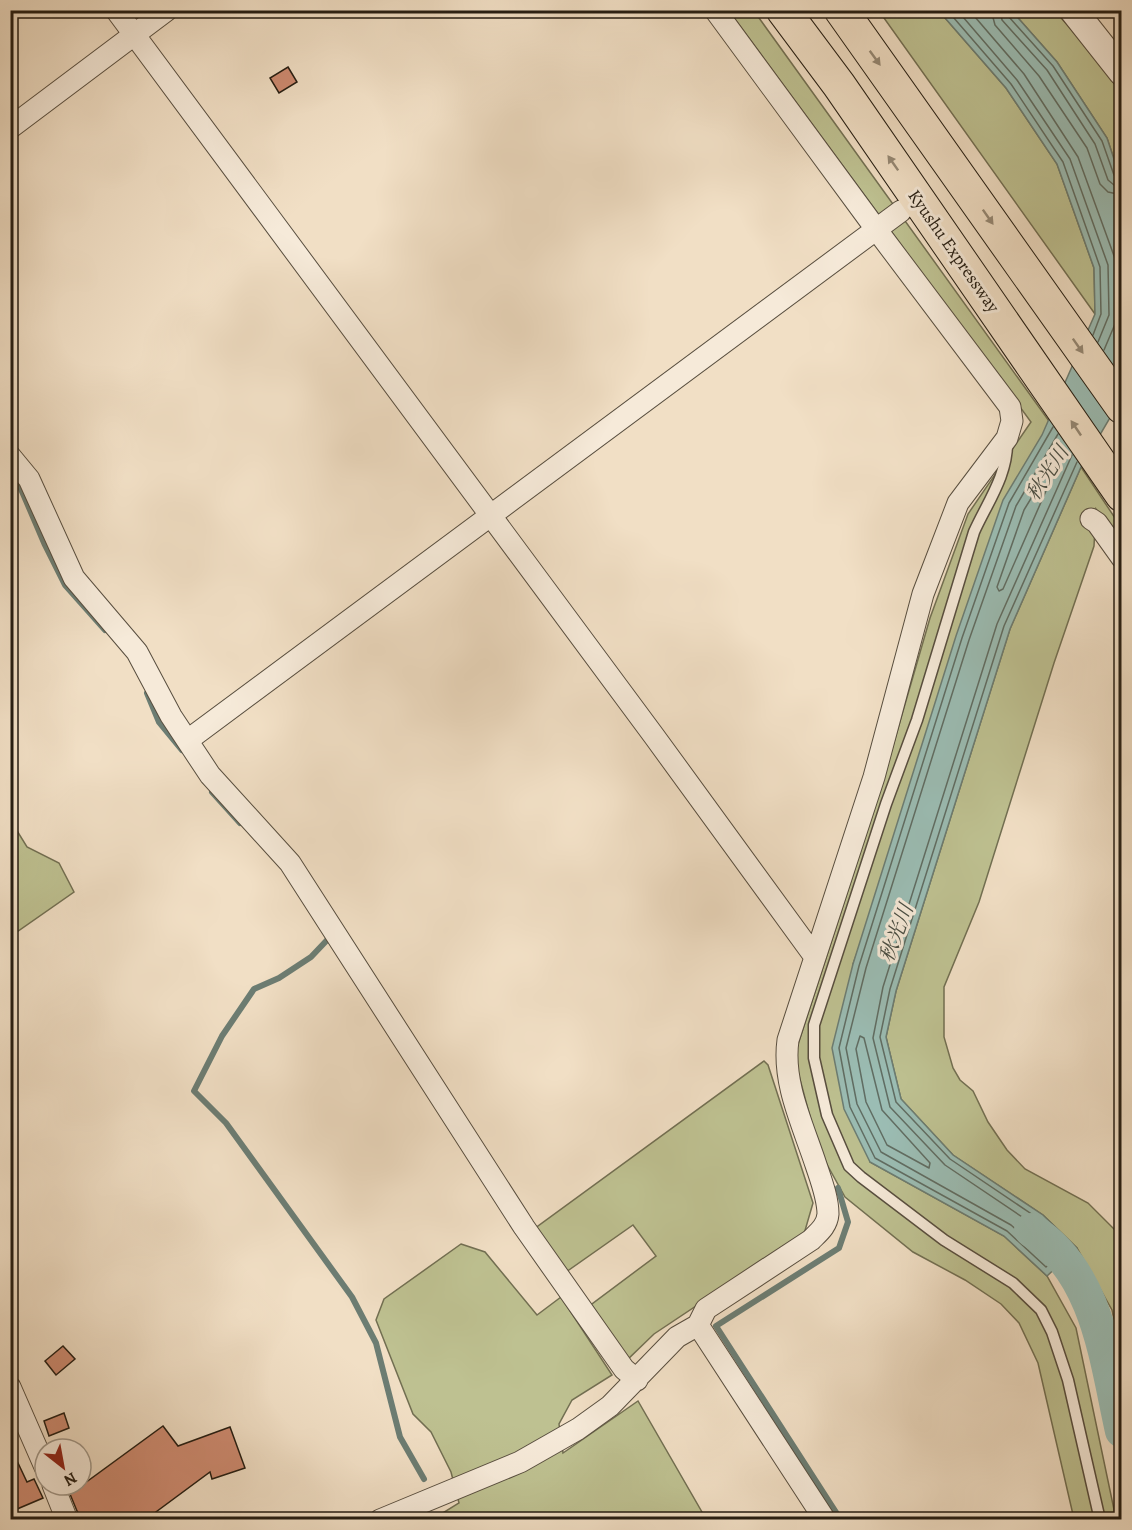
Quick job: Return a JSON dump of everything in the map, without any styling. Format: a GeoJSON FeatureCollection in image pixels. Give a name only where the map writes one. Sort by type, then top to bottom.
{"type":"FeatureCollection","features":[{"type":"Feature","properties":{"kind":"highway","name":"Kyushu Expressway"},"geometry":{"type":"LineString","coordinates":[[783,10],[839,85],[1115,486]]}},
{"type":"Feature","properties":{"kind":"highway"},"geometry":{"type":"LineString","coordinates":[[841,10],[1122,407]]}},
{"type":"Feature","properties":{"kind":"street"},"geometry":{"type":"LineString","coordinates":[[116,10],[654,736],[814,957]]}},
{"type":"Feature","properties":{"kind":"street"},"geometry":{"type":"LineString","coordinates":[[10,128],[167,10]]}},
{"type":"Feature","properties":{"kind":"street"},"geometry":{"type":"LineString","coordinates":[[380,1520],[520,1462],[578,1429],[602,1412],[637,1380],[677,1337],[698,1325],[706,1309],[811,1240],[825,1226],[828,1213],[822,1184],[791,1090],[786,1054],[788,1040],[874,777],[923,594],[958,503],[1007,438],[1012,422],[1010,407],[876,230],[715,10]]}},
{"type":"Feature","properties":{"kind":"street"},"geometry":{"type":"LineString","coordinates":[[1073,10],[1122,72]]}},
{"type":"Feature","properties":{"kind":"street"},"geometry":{"type":"LineString","coordinates":[[188,740],[901,211]]}},
{"type":"Feature","properties":{"kind":"street"},"geometry":{"type":"LineString","coordinates":[[10,456],[29,479],[74,578],[137,652],[171,716],[210,775],[290,863],[524,1227],[624,1369],[637,1380]]}},
{"type":"Feature","properties":{"kind":"street"},"geometry":{"type":"LineString","coordinates":[[1091,519],[1097,523],[1122,558]]}},
{"type":"Feature","properties":{"kind":"street"},"geometry":{"type":"LineString","coordinates":[[698,1325],[825,1520]]}},
{"type":"Feature","properties":{"kind":"street"},"geometry":{"type":"LineString","coordinates":[[10,1386],[33,1439]]}},
{"type":"Feature","properties":{"kind":"street"},"geometry":{"type":"LineString","coordinates":[[58,1497],[67,1520]]}},
{"type":"Feature","properties":{"kind":"lane"},"geometry":{"type":"LineString","coordinates":[[1007,438],[1007,454],[1002,475],[974,532],[917,720],[886,804],[814,1025],[814,1058],[827,1115],[849,1166],[944,1240],[1013,1283],[1041,1310],[1052,1332],[1068,1380],[1100,1520]]}},
{"type":"Feature","properties":{"kind":"green space"},"geometry":{"type":"Polygon","coordinates":[[[729,11],[754,11],[1049,421],[853,964],[870,1162],[1004,1236],[1047,1276],[1076,1328],[1116,1519],[1074,1519],[1038,1363],[1019,1323],[1001,1304],[965,1280],[913,1252],[845,1197],[819,1150],[794,1057],[879,794],[930,618],[968,514],[1031,422],[729,11]]]}},
{"type":"Feature","properties":{"kind":"green space"},"geometry":{"type":"Polygon","coordinates":[[[879,11],[939,11],[1006,88],[1057,164],[1094,268],[1095,314],[879,11]]]}},
{"type":"Feature","properties":{"kind":"green space"},"geometry":{"type":"Polygon","coordinates":[[[1012,11],[1055,11],[1106,69],[1121,96],[1121,180],[1107,138],[1057,62],[1012,11]]]}},
{"type":"Feature","properties":{"kind":"green space"},"geometry":{"type":"Polygon","coordinates":[[[1081,467],[1121,527],[1121,547],[1096,509],[1094,546],[1054,663],[979,902],[944,987],[944,1037],[953,1068],[960,1080],[973,1091],[988,1122],[1007,1150],[1025,1169],[1088,1203],[1121,1236],[1121,1355],[1112,1310],[1077,1248],[1043,1215],[953,1155],[901,1099],[886,1037],[896,991],[1010,629],[1081,467]]]}},
{"type":"Feature","properties":{"kind":"green space"},"geometry":{"type":"Polygon","coordinates":[[[11,821],[27,847],[59,863],[74,892],[11,936],[11,821]]]}},
{"type":"Feature","properties":{"kind":"green space"},"geometry":{"type":"Polygon","coordinates":[[[764,1061],[768,1065],[813,1203],[804,1234],[654,1334],[627,1360],[588,1307],[656,1256],[633,1225],[566,1272],[534,1229],[764,1061]]]}},
{"type":"Feature","properties":{"kind":"green space"},"geometry":{"type":"Polygon","coordinates":[[[461,1244],[485,1252],[537,1315],[561,1297],[612,1375],[572,1400],[559,1424],[563,1453],[638,1401],[706,1519],[433,1519],[459,1503],[451,1472],[431,1432],[413,1414],[376,1320],[384,1299],[461,1244]]]}},
{"type":"Feature","properties":{"kind":"water"},"geometry":{"type":"Polygon","coordinates":[[[939,11],[1012,11],[1057,62],[1107,138],[1121,180],[1121,399],[1081,467],[1010,629],[896,991],[886,1037],[901,1099],[953,1155],[1043,1215],[1077,1248],[1047,1276],[1004,1236],[870,1162],[844,1109],[832,1048],[853,964],[956,636],[1003,500],[1042,435],[1095,314],[1094,268],[1057,164],[1006,88],[939,11]]]}},
{"type":"Feature","properties":{"kind":"building"},"geometry":{"type":"Polygon","coordinates":[[[288,67],[297,82],[279,93],[270,78],[288,67]]]}},
{"type":"Feature","properties":{"kind":"building"},"geometry":{"type":"Polygon","coordinates":[[[63,1346],[75,1359],[56,1375],[45,1361],[63,1346]]]}},
{"type":"Feature","properties":{"kind":"building"},"geometry":{"type":"Polygon","coordinates":[[[64,1413],[69,1428],[49,1436],[44,1421],[64,1413]]]}},
{"type":"Feature","properties":{"kind":"building"},"geometry":{"type":"Polygon","coordinates":[[[163,1426],[178,1446],[230,1427],[245,1468],[212,1479],[210,1472],[145,1520],[83,1520],[71,1497],[93,1497],[93,1477],[163,1426]]]}},
{"type":"Feature","properties":{"kind":"building"},"geometry":{"type":"Polygon","coordinates":[[[10,1446],[27,1482],[33,1479],[33,1497],[43,1498],[10,1512],[10,1446]]]}},
{"type":"Feature","properties":{"kind":"waterway"},"geometry":{"type":"LineString","coordinates":[[10,473],[18,482],[65,585],[105,630]]}},
{"type":"Feature","properties":{"kind":"waterway"},"geometry":{"type":"LineString","coordinates":[[147,693],[159,722],[182,750]]}},
{"type":"Feature","properties":{"kind":"waterway"},"geometry":{"type":"LineString","coordinates":[[212,792],[240,823]]}},
{"type":"Feature","properties":{"kind":"waterway"},"geometry":{"type":"LineString","coordinates":[[327,934],[329,938],[311,957],[279,978],[254,989],[222,1036],[194,1091],[226,1123],[352,1297],[376,1343],[400,1437],[424,1479]]}},
{"type":"Feature","properties":{"kind":"waterway"},"geometry":{"type":"LineString","coordinates":[[838,1188],[848,1222],[839,1248],[716,1326],[841,1520]]}},
{"type":"Feature","properties":{"kind":"waterway","name":"秋光川"},"geometry":{"type":"LineString","coordinates":[[1031,1230],[1053,1248],[1071,1269],[1085,1293],[1104,1347],[1122,1431]]}},
{"type":"Feature","properties":{"kind":"waterway"},"geometry":{"type":"LineString","coordinates":[[424,1516],[426,1520]]}}]}
